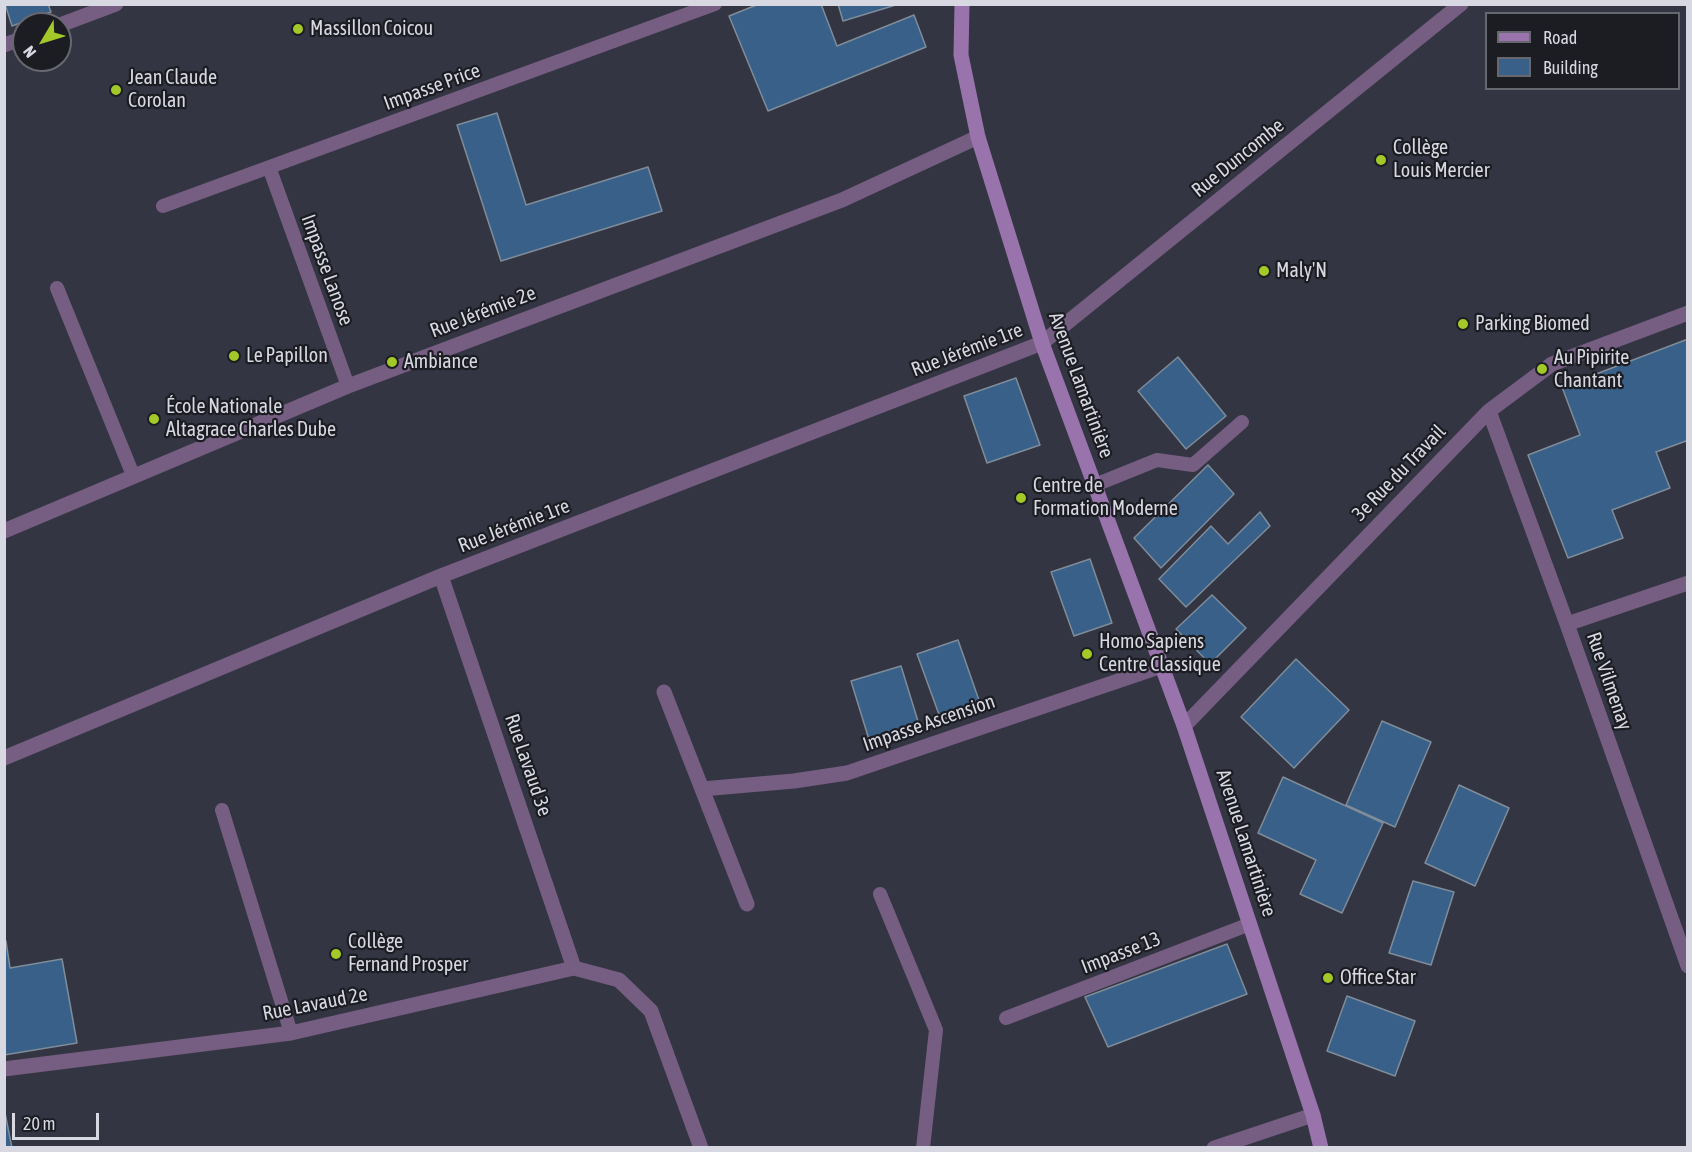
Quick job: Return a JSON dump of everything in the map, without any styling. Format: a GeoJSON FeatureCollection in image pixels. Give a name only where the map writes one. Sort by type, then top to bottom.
{"type":"FeatureCollection","features":[{"type":"Feature","properties":{"kind":"street"},"geometry":{"type":"LineString","coordinates":[[72,20],[116,4]]}},
{"type":"Feature","properties":{"kind":"street","name":"Avenue Lamartinière"},"geometry":{"type":"LineString","coordinates":[[962,4],[961,56],[978,137],[1042,343],[1184,726],[1322,1148]]}},
{"type":"Feature","properties":{"kind":"street","name":"Rue Duncombe"},"geometry":{"type":"LineString","coordinates":[[1042,343],[1461,4]]}},
{"type":"Feature","properties":{"kind":"street","name":"Rue Jérémie 2e"},"geometry":{"type":"LineString","coordinates":[[4,531],[348,386],[842,200],[978,137]]}},
{"type":"Feature","properties":{"kind":"street","name":"3e Rue du Travail"},"geometry":{"type":"LineString","coordinates":[[1184,726],[1489,411],[1551,364],[1688,313]]}},
{"type":"Feature","properties":{"kind":"street","name":"Rue Jérémie 1re"},"geometry":{"type":"LineString","coordinates":[[4,758],[441,576],[1042,343]]}},
{"type":"Feature","properties":{"kind":"street","name":"Rue Vilmenay"},"geometry":{"type":"LineString","coordinates":[[1489,411],[1688,966]]}},
{"type":"Feature","properties":{"kind":"street","name":"Rue Lavaud 3e"},"geometry":{"type":"LineString","coordinates":[[441,576],[574,968]]}},
{"type":"Feature","properties":{"kind":"street"},"geometry":{"type":"LineString","coordinates":[[1567,624],[1688,584]]}},
{"type":"Feature","properties":{"kind":"street","name":"Impasse Ascension"},"geometry":{"type":"LineString","coordinates":[[702,789],[794,781],[847,773],[1162,666]]}},
{"type":"Feature","properties":{"kind":"street"},"geometry":{"type":"LineString","coordinates":[[664,692],[747,904]]}},
{"type":"Feature","properties":{"kind":"street","name":"Rue Lavaud 2e"},"geometry":{"type":"LineString","coordinates":[[4,1069],[291,1033],[574,968],[619,980],[651,1011],[701,1148]]}},
{"type":"Feature","properties":{"kind":"street"},"geometry":{"type":"LineString","coordinates":[[1214,1148],[1313,1115]]}},
{"type":"Feature","properties":{"kind":"lane","name":"Impasse Price"},"geometry":{"type":"LineString","coordinates":[[163,206],[715,4]]}},
{"type":"Feature","properties":{"kind":"lane","name":"Impasse Lanose"},"geometry":{"type":"LineString","coordinates":[[269,167],[348,386]]}},
{"type":"Feature","properties":{"kind":"lane"},"geometry":{"type":"LineString","coordinates":[[57,288],[134,475]]}},
{"type":"Feature","properties":{"kind":"lane"},"geometry":{"type":"LineString","coordinates":[[1095,485],[1157,460],[1193,465],[1242,422]]}},
{"type":"Feature","properties":{"kind":"lane"},"geometry":{"type":"LineString","coordinates":[[222,810],[291,1033]]}},
{"type":"Feature","properties":{"kind":"lane"},"geometry":{"type":"LineString","coordinates":[[880,894],[936,1030],[923,1148]]}},
{"type":"Feature","properties":{"kind":"lane","name":"Impasse 13"},"geometry":{"type":"LineString","coordinates":[[1006,1018],[1250,924]]}},
{"type":"Feature","properties":{"kind":"building"},"geometry":{"type":"Polygon","coordinates":[[[5,4],[48,4],[51,12],[12,12],[12,26],[5,4]]]}},
{"type":"Feature","properties":{"kind":"building"},"geometry":{"type":"Polygon","coordinates":[[[759,4],[821,4],[837,46],[914,15],[926,47],[768,111],[729,16],[759,4]]]}},
{"type":"Feature","properties":{"kind":"building"},"geometry":{"type":"Polygon","coordinates":[[[838,4],[899,4],[843,21],[838,4]]]}},
{"type":"Feature","properties":{"kind":"building"},"geometry":{"type":"Polygon","coordinates":[[[497,113],[526,205],[648,167],[662,211],[501,261],[457,125],[497,113]]]}},
{"type":"Feature","properties":{"kind":"building"},"geometry":{"type":"Polygon","coordinates":[[[1688,339],[1688,444],[1686,441],[1656,452],[1670,488],[1612,510],[1623,538],[1568,558],[1528,455],[1580,435],[1562,387],[1688,339]]]}},
{"type":"Feature","properties":{"kind":"building"},"geometry":{"type":"Polygon","coordinates":[[[1178,357],[1226,416],[1186,449],[1138,391],[1178,357]]]}},
{"type":"Feature","properties":{"kind":"building"},"geometry":{"type":"Polygon","coordinates":[[[1016,378],[1040,445],[987,463],[964,396],[1016,378]]]}},
{"type":"Feature","properties":{"kind":"building"},"geometry":{"type":"Polygon","coordinates":[[[1208,465],[1234,494],[1161,568],[1134,538],[1208,465]]]}},
{"type":"Feature","properties":{"kind":"building"},"geometry":{"type":"Polygon","coordinates":[[[1260,512],[1270,526],[1186,607],[1159,579],[1211,526],[1228,544],[1260,512]]]}},
{"type":"Feature","properties":{"kind":"building"},"geometry":{"type":"Polygon","coordinates":[[[1090,559],[1112,623],[1074,636],[1051,572],[1090,559]]]}},
{"type":"Feature","properties":{"kind":"building"},"geometry":{"type":"Polygon","coordinates":[[[1212,595],[1246,628],[1210,664],[1176,629],[1212,595]]]}},
{"type":"Feature","properties":{"kind":"building"},"geometry":{"type":"Polygon","coordinates":[[[958,640],[981,706],[941,720],[917,654],[958,640]]]}},
{"type":"Feature","properties":{"kind":"building"},"geometry":{"type":"Polygon","coordinates":[[[1296,659],[1349,710],[1294,768],[1241,717],[1296,659]]]}},
{"type":"Feature","properties":{"kind":"building"},"geometry":{"type":"Polygon","coordinates":[[[901,666],[921,731],[871,746],[851,681],[901,666]]]}},
{"type":"Feature","properties":{"kind":"building"},"geometry":{"type":"Polygon","coordinates":[[[1382,721],[1431,742],[1395,827],[1346,805],[1382,721]]]}},
{"type":"Feature","properties":{"kind":"building"},"geometry":{"type":"Polygon","coordinates":[[[1283,777],[1383,823],[1342,913],[1300,894],[1316,860],[1258,833],[1283,777]]]}},
{"type":"Feature","properties":{"kind":"building"},"geometry":{"type":"Polygon","coordinates":[[[1459,785],[1509,808],[1475,886],[1425,863],[1459,785]]]}},
{"type":"Feature","properties":{"kind":"building"},"geometry":{"type":"Polygon","coordinates":[[[1413,881],[1454,892],[1431,965],[1389,953],[1413,881]]]}},
{"type":"Feature","properties":{"kind":"building"},"geometry":{"type":"Polygon","coordinates":[[[4,941],[6,941],[10,968],[62,959],[77,1043],[4,1055],[4,941]]]}},
{"type":"Feature","properties":{"kind":"building"},"geometry":{"type":"Polygon","coordinates":[[[1227,944],[1247,994],[1108,1047],[1085,997],[1227,944]]]}},
{"type":"Feature","properties":{"kind":"building"},"geometry":{"type":"Polygon","coordinates":[[[1347,996],[1415,1021],[1395,1076],[1327,1051],[1347,996]]]}},
{"type":"Feature","properties":{"kind":"building"},"geometry":{"type":"Polygon","coordinates":[[[4,1108],[12,1148],[4,1148],[4,1108]]]}},
{"type":"Feature","properties":{"kind":"place","name":"Massillon Coicou"},"geometry":{"type":"Point","coordinates":[298,29]}},
{"type":"Feature","properties":{"kind":"place","name":"Jean Claude Corolan"},"geometry":{"type":"Point","coordinates":[116,90]}},
{"type":"Feature","properties":{"kind":"place","name":"Collège Louis Mercier"},"geometry":{"type":"Point","coordinates":[1381,160]}},
{"type":"Feature","properties":{"kind":"place","name":"Maly'N"},"geometry":{"type":"Point","coordinates":[1264,271]}},
{"type":"Feature","properties":{"kind":"place","name":"Parking Biomed"},"geometry":{"type":"Point","coordinates":[1463,324]}},
{"type":"Feature","properties":{"kind":"place","name":"Le Papillon"},"geometry":{"type":"Point","coordinates":[234,356]}},
{"type":"Feature","properties":{"kind":"place","name":"Ambiance"},"geometry":{"type":"Point","coordinates":[392,362]}},
{"type":"Feature","properties":{"kind":"place","name":"Au Pipirite Chantant"},"geometry":{"type":"Point","coordinates":[1542,369]}},
{"type":"Feature","properties":{"kind":"place","name":"École Nationale Altagrace Charles Dube"},"geometry":{"type":"Point","coordinates":[154,419]}},
{"type":"Feature","properties":{"kind":"place","name":"Centre de Formation Moderne"},"geometry":{"type":"Point","coordinates":[1021,498]}},
{"type":"Feature","properties":{"kind":"place","name":"Homo Sapiens Centre Classique"},"geometry":{"type":"Point","coordinates":[1087,654]}},
{"type":"Feature","properties":{"kind":"place","name":"Collège Fernand Prosper"},"geometry":{"type":"Point","coordinates":[336,954]}},
{"type":"Feature","properties":{"kind":"place","name":"Office Star"},"geometry":{"type":"Point","coordinates":[1328,978]}}]}
